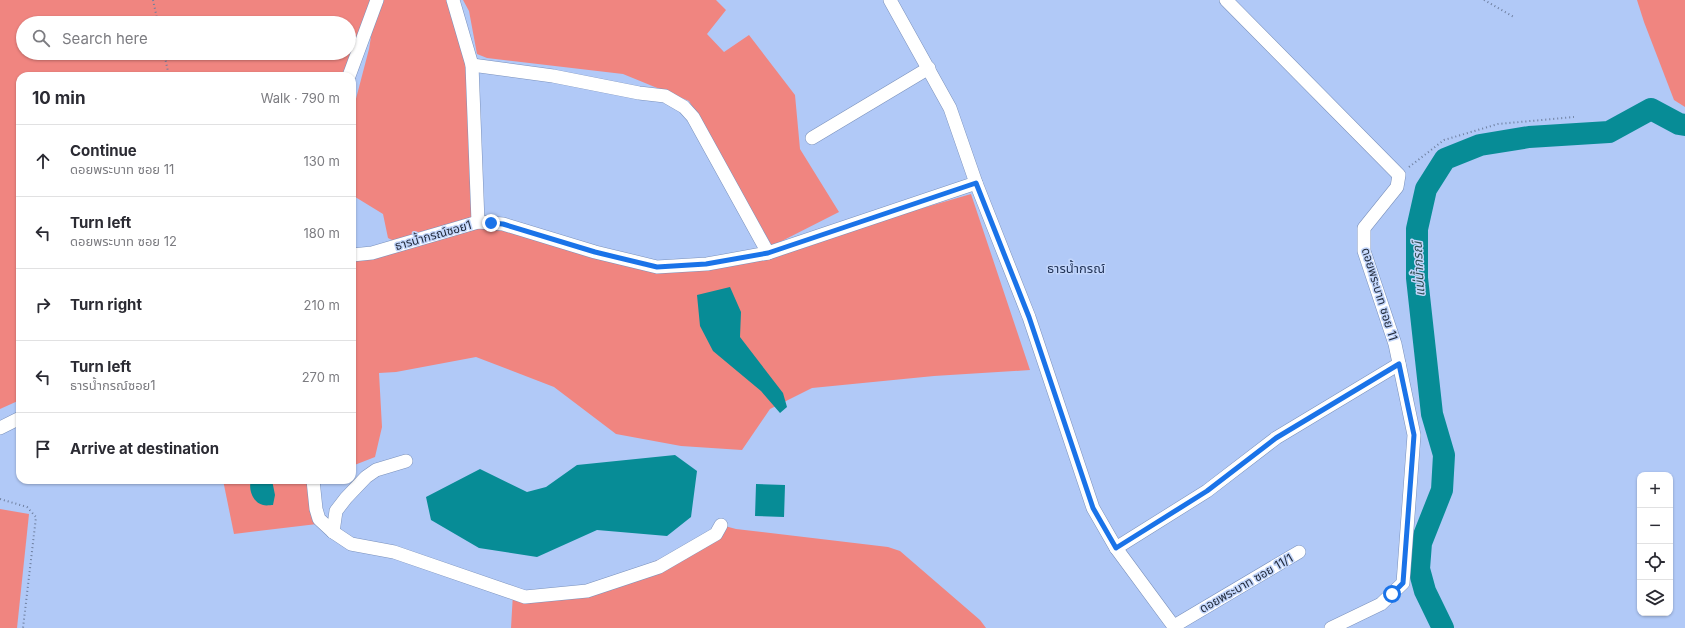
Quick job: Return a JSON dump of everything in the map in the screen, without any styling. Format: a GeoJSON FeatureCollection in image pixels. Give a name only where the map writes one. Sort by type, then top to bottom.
{"type":"FeatureCollection","features":[{"type":"Feature","properties":{"kind":"street"},"geometry":{"type":"LineString","coordinates":[[356,57],[377,0]]}},
{"type":"Feature","properties":{"kind":"street"},"geometry":{"type":"LineString","coordinates":[[453,0],[472,65],[478,222]]}},
{"type":"Feature","properties":{"kind":"street"},"geometry":{"type":"LineString","coordinates":[[890,0],[950,108],[976,183],[1029,317],[1093,508],[1116,548],[1174,627]]}},
{"type":"Feature","properties":{"kind":"street"},"geometry":{"type":"LineString","coordinates":[[1226,0],[1398,175]]}},
{"type":"Feature","properties":{"kind":"street"},"geometry":{"type":"LineString","coordinates":[[350,72],[355,60]]}},
{"type":"Feature","properties":{"kind":"street"},"geometry":{"type":"LineString","coordinates":[[472,65],[553,76],[639,93],[664,96],[677,102],[684,107],[693,118],[768,253]]}},
{"type":"Feature","properties":{"kind":"street"},"geometry":{"type":"LineString","coordinates":[[812,138],[929,68]]}},
{"type":"Feature","properties":{"kind":"street","name":"ดอยพระบาท ซอย 11"},"geometry":{"type":"LineString","coordinates":[[1331,628],[1381,604],[1403,583],[1414,435],[1395,344],[1364,251],[1364,228],[1397,187],[1398,175]]}},
{"type":"Feature","properties":{"kind":"street","name":"ธารน้ำกรณ์ซอย1"},"geometry":{"type":"LineString","coordinates":[[356,255],[372,253],[478,222],[503,224],[595,252],[657,267],[706,264],[768,253],[976,183]]}},
{"type":"Feature","properties":{"kind":"street"},"geometry":{"type":"LineString","coordinates":[[1116,548],[1207,491],[1276,438],[1399,364]]}},
{"type":"Feature","properties":{"kind":"street"},"geometry":{"type":"LineString","coordinates":[[0,428],[16,420]]}},
{"type":"Feature","properties":{"kind":"street"},"geometry":{"type":"LineString","coordinates":[[333,532],[336,511],[346,498],[366,478],[376,470],[406,461]]}},
{"type":"Feature","properties":{"kind":"street"},"geometry":{"type":"LineString","coordinates":[[313,484],[316,509],[320,519],[333,532],[350,544],[394,552],[525,596],[588,591],[660,567],[716,534],[721,525]]}},
{"type":"Feature","properties":{"kind":"street","name":"ดอยพระบาท ซอย 11/1"},"geometry":{"type":"LineString","coordinates":[[1174,627],[1299,552]]}},
{"type":"Feature","properties":{"kind":"path"},"geometry":{"type":"LineString","coordinates":[[153,0],[156,16]]}},
{"type":"Feature","properties":{"kind":"path"},"geometry":{"type":"LineString","coordinates":[[1484,0],[1514,16]]}},
{"type":"Feature","properties":{"kind":"path"},"geometry":{"type":"LineString","coordinates":[[166,60],[168,72]]}},
{"type":"Feature","properties":{"kind":"path"},"geometry":{"type":"LineString","coordinates":[[1398,175],[1444,140],[1498,124],[1574,117]]}},
{"type":"Feature","properties":{"kind":"path"},"geometry":{"type":"LineString","coordinates":[[0,499],[27,507],[36,517],[23,628]]}},
{"type":"Feature","properties":{"kind":"shaded area"},"geometry":{"type":"Polygon","coordinates":[[[0,0],[377,0],[356,57],[356,16],[16,16],[16,60],[355,60],[350,72],[16,72],[16,402],[0,409],[0,0]]]}},
{"type":"Feature","properties":{"kind":"shaded area"},"geometry":{"type":"Polygon","coordinates":[[[377,0],[453,0],[472,65],[478,222],[657,267],[768,253],[971,194],[1030,370],[934,376],[812,388],[770,409],[742,450],[681,446],[616,434],[554,387],[476,357],[396,372],[379,373],[382,427],[375,457],[356,464],[356,254],[400,244],[388,238],[383,214],[356,197],[356,99],[369,49],[377,0]]]}},
{"type":"Feature","properties":{"kind":"shaded area"},"geometry":{"type":"Polygon","coordinates":[[[463,0],[716,0],[726,10],[707,34],[724,52],[749,35],[795,95],[800,149],[839,212],[772,246],[689,101],[623,74],[487,58],[477,54],[469,11],[463,0]]]}},
{"type":"Feature","properties":{"kind":"shaded area"},"geometry":{"type":"Polygon","coordinates":[[[1637,0],[1685,0],[1685,107],[1674,100],[1637,0]]]}},
{"type":"Feature","properties":{"kind":"shaded area"},"geometry":{"type":"Polygon","coordinates":[[[730,287],[741,312],[740,337],[783,393],[787,407],[780,413],[761,391],[713,351],[700,326],[697,295],[730,287]]]}},
{"type":"Feature","properties":{"kind":"shaded area"},"geometry":{"type":"Polygon","coordinates":[[[675,455],[697,471],[691,517],[667,536],[597,530],[537,557],[479,548],[431,520],[426,497],[480,469],[527,492],[546,487],[577,465],[675,455]]]}},
{"type":"Feature","properties":{"kind":"shaded area"},"geometry":{"type":"Polygon","coordinates":[[[224,484],[311,484],[317,524],[234,534],[224,484]]]}},
{"type":"Feature","properties":{"kind":"shaded area"},"geometry":{"type":"Polygon","coordinates":[[[250,484],[273,484],[275,495],[273,505],[264,505],[256,502],[250,484]]]}},
{"type":"Feature","properties":{"kind":"shaded area"},"geometry":{"type":"Polygon","coordinates":[[[756,484],[785,485],[784,517],[755,516],[756,484]]]}},
{"type":"Feature","properties":{"kind":"shaded area"},"geometry":{"type":"Polygon","coordinates":[[[0,509],[29,514],[17,628],[0,628],[0,509]]]}},
{"type":"Feature","properties":{"kind":"shaded area"},"geometry":{"type":"Polygon","coordinates":[[[721,525],[736,529],[888,547],[900,551],[980,620],[986,628],[511,628],[513,593],[588,591],[716,534],[721,525]]]}},
{"type":"Feature","properties":{"kind":"waterway","name":"แม่น้ำกรณ์"},"geometry":{"type":"LineString","coordinates":[[1443,628],[1425,591],[1419,569],[1421,543],[1442,490],[1444,455],[1432,414],[1417,278],[1417,229],[1426,189],[1445,159],[1480,145],[1529,137],[1609,132],[1651,109],[1679,124],[1685,125]]}},
{"type":"Feature","properties":{"kind":"district","name":"ธารน้ำกรณ์"},"geometry":{"type":"Point","coordinates":[1076,268]}},
{"type":"Feature","properties":{"kind":"route"},"geometry":{"type":"LineString","coordinates":[[491,223],[503,224],[595,252],[657,267],[706,264],[768,253],[976,183],[1029,317],[1093,508],[1116,548],[1207,491],[1276,438],[1399,364],[1414,435],[1403,583],[1392,594]]}}]}
